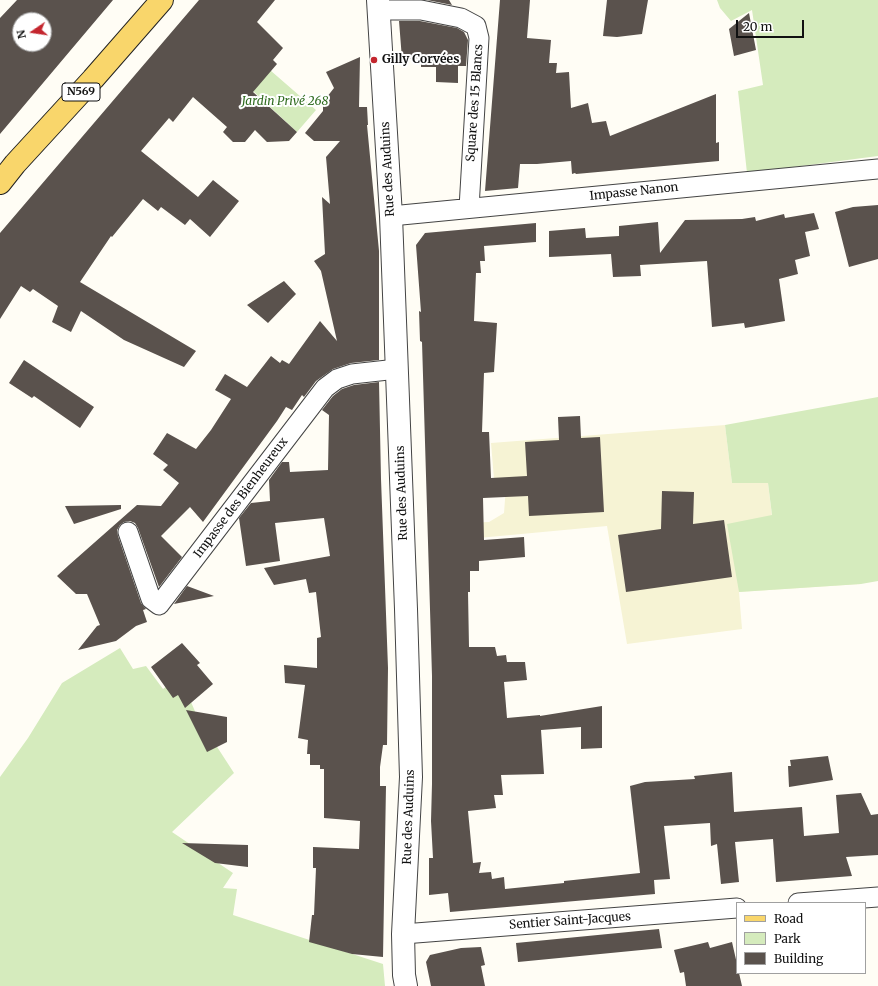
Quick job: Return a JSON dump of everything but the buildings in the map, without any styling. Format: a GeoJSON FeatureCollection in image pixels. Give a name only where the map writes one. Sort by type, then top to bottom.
{"type":"FeatureCollection","features":[{"type":"Feature","properties":{"kind":"main road","name":"N569"},"geometry":{"type":"LineString","coordinates":[[0,183],[162,0]]}},
{"type":"Feature","properties":{"kind":"street","name":"Square des 15 Blancs"},"geometry":{"type":"LineString","coordinates":[[378,5],[421,10],[461,18],[476,26],[479,38],[469,208]]}},
{"type":"Feature","properties":{"kind":"street","name":"Rue des Auduins"},"geometry":{"type":"LineString","coordinates":[[378,5],[391,216],[411,777],[403,934],[404,975],[406,986]]}},
{"type":"Feature","properties":{"kind":"street","name":"Impasse Nanon"},"geometry":{"type":"LineString","coordinates":[[391,216],[878,169]]}},
{"type":"Feature","properties":{"kind":"street","name":"Impasse des Bienheureux"},"geometry":{"type":"LineString","coordinates":[[128,532],[151,599],[159,605],[325,388],[337,379],[352,374],[397,369]]}},
{"type":"Feature","properties":{"kind":"street"},"geometry":{"type":"LineString","coordinates":[[811,902],[878,897]]}},
{"type":"Feature","properties":{"kind":"street","name":"Sentier Saint-Jacques"},"geometry":{"type":"LineString","coordinates":[[403,934],[736,908]]}},
{"type":"Feature","properties":{"kind":"shaded area"},"geometry":{"type":"Polygon","coordinates":[[[725,425],[732,483],[768,483],[772,516],[861,584],[739,592],[742,629],[627,644],[607,526],[457,540],[428,524],[489,522],[504,513],[506,486],[494,479],[491,443],[725,425]]]}},
{"type":"Feature","properties":{"kind":"green space"},"geometry":{"type":"Polygon","coordinates":[[[717,0],[878,0],[878,156],[747,173],[738,91],[763,85],[752,10],[731,21],[720,8],[717,0]]]}},
{"type":"Feature","properties":{"kind":"green space","name":"Jardin Privé 268"},"geometry":{"type":"Polygon","coordinates":[[[255,57],[316,110],[297,132],[239,78],[255,57]]]}},
{"type":"Feature","properties":{"kind":"green space"},"geometry":{"type":"Polygon","coordinates":[[[878,397],[878,581],[861,584],[739,592],[727,524],[772,515],[768,483],[732,483],[725,425],[878,397]]]}},
{"type":"Feature","properties":{"kind":"green space"},"geometry":{"type":"Polygon","coordinates":[[[120,648],[133,669],[146,666],[163,689],[170,684],[191,702],[197,716],[234,773],[172,832],[233,873],[223,888],[237,889],[233,915],[383,964],[385,986],[0,986],[0,777],[28,738],[62,683],[120,648]]]}},
{"type":"Feature","properties":{"kind":"place","name":"Gilly Corvées"},"geometry":{"type":"Point","coordinates":[374,60]}}]}
